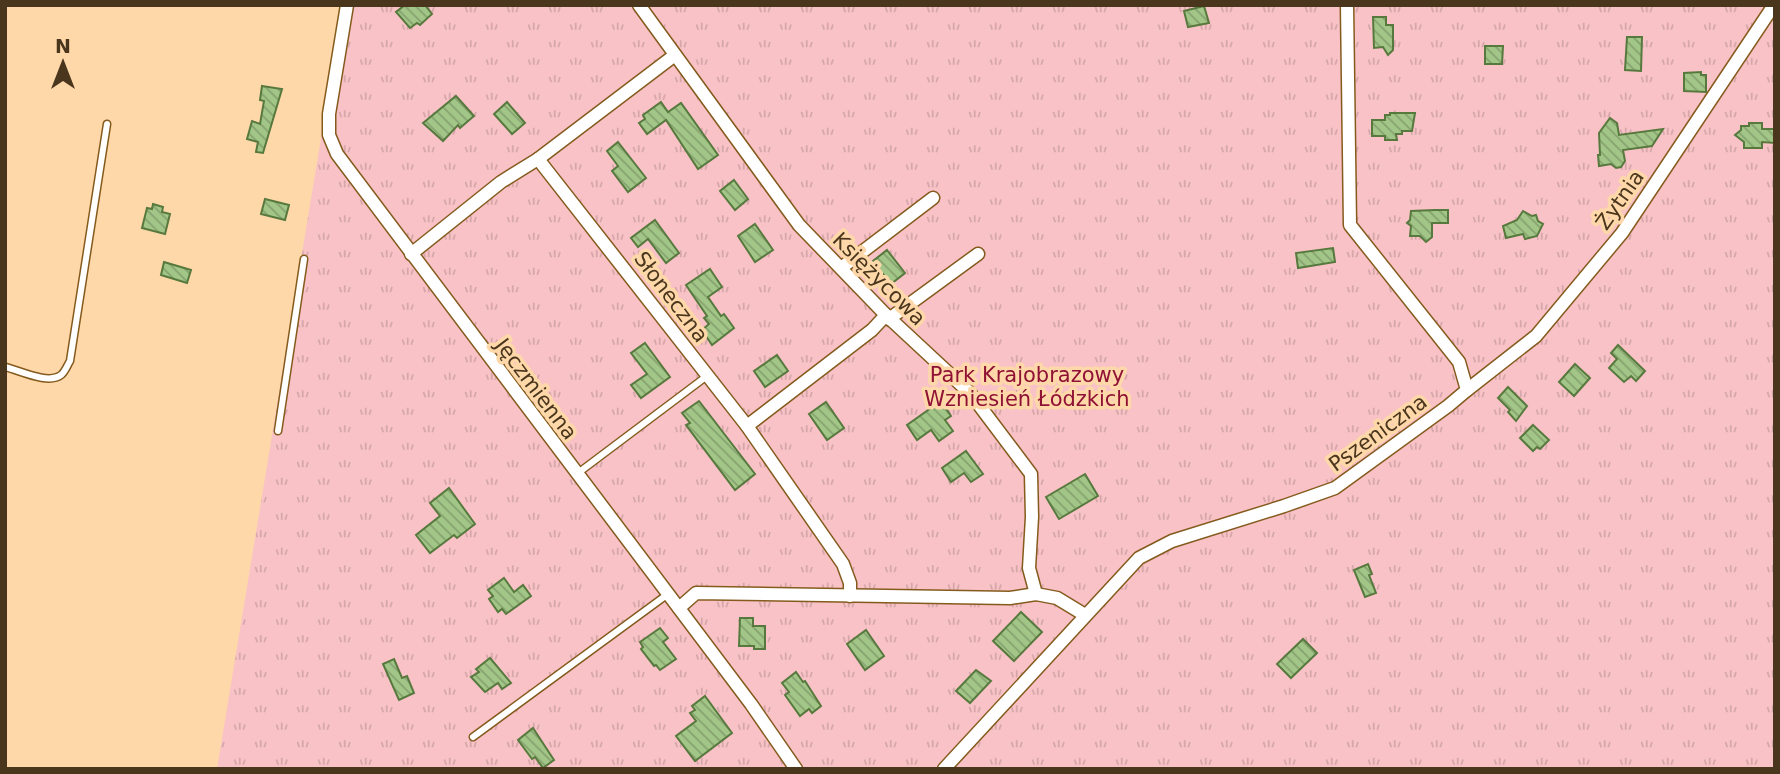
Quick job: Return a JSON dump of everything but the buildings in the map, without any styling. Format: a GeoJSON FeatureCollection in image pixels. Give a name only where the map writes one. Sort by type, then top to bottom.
{"type":"FeatureCollection","features":[{"type":"Feature","properties":{"kind":"street","name":"Jęczmienna"},"geometry":{"type":"LineString","coordinates":[[347,5],[329,114],[329,135],[337,153],[751,704],[796,769]]}},
{"type":"Feature","properties":{"kind":"street","name":"Księżycowa"},"geometry":{"type":"LineString","coordinates":[[639,5],[799,225],[887,317],[970,393],[1031,474],[1029,568],[1036,594]]}},
{"type":"Feature","properties":{"kind":"street"},"geometry":{"type":"LineString","coordinates":[[1347,5],[1350,225],[1459,362],[1467,390]]}},
{"type":"Feature","properties":{"kind":"street","name":"Żytnia"},"geometry":{"type":"LineString","coordinates":[[1467,390],[1536,336],[1622,233],[1774,5]]}},
{"type":"Feature","properties":{"kind":"street"},"geometry":{"type":"LineString","coordinates":[[411,254],[500,182],[538,159],[675,55]]}},
{"type":"Feature","properties":{"kind":"street","name":"Słoneczna"},"geometry":{"type":"LineString","coordinates":[[538,159],[747,426],[843,564],[850,583],[850,596]]}},
{"type":"Feature","properties":{"kind":"street"},"geometry":{"type":"LineString","coordinates":[[841,268],[933,198]]}},
{"type":"Feature","properties":{"kind":"street"},"geometry":{"type":"LineString","coordinates":[[747,426],[887,317],[978,254]]}},
{"type":"Feature","properties":{"kind":"street","name":"Pszeniczna"},"geometry":{"type":"LineString","coordinates":[[944,769],[1139,558],[1172,541],[1335,488],[1467,390]]}},
{"type":"Feature","properties":{"kind":"street"},"geometry":{"type":"LineString","coordinates":[[678,608],[696,593],[1010,598],[1036,594],[1057,598],[1085,615]]}},
{"type":"Feature","properties":{"kind":"lane"},"geometry":{"type":"LineString","coordinates":[[5,366],[57,378],[64,373],[70,361],[107,124]]}},
{"type":"Feature","properties":{"kind":"lane"},"geometry":{"type":"LineString","coordinates":[[278,431],[304,259]]}},
{"type":"Feature","properties":{"kind":"lane"},"geometry":{"type":"LineString","coordinates":[[576,474],[707,376]]}},
{"type":"Feature","properties":{"kind":"lane"},"geometry":{"type":"LineString","coordinates":[[473,737],[668,594]]}},
{"type":"Feature","properties":{"kind":"green space","name":"Park Krajobrazowy Wzniesień Łódzkich"},"geometry":{"type":"Polygon","coordinates":[[[343,5],[1775,5],[1775,769],[217,769],[343,5]]]}}]}
